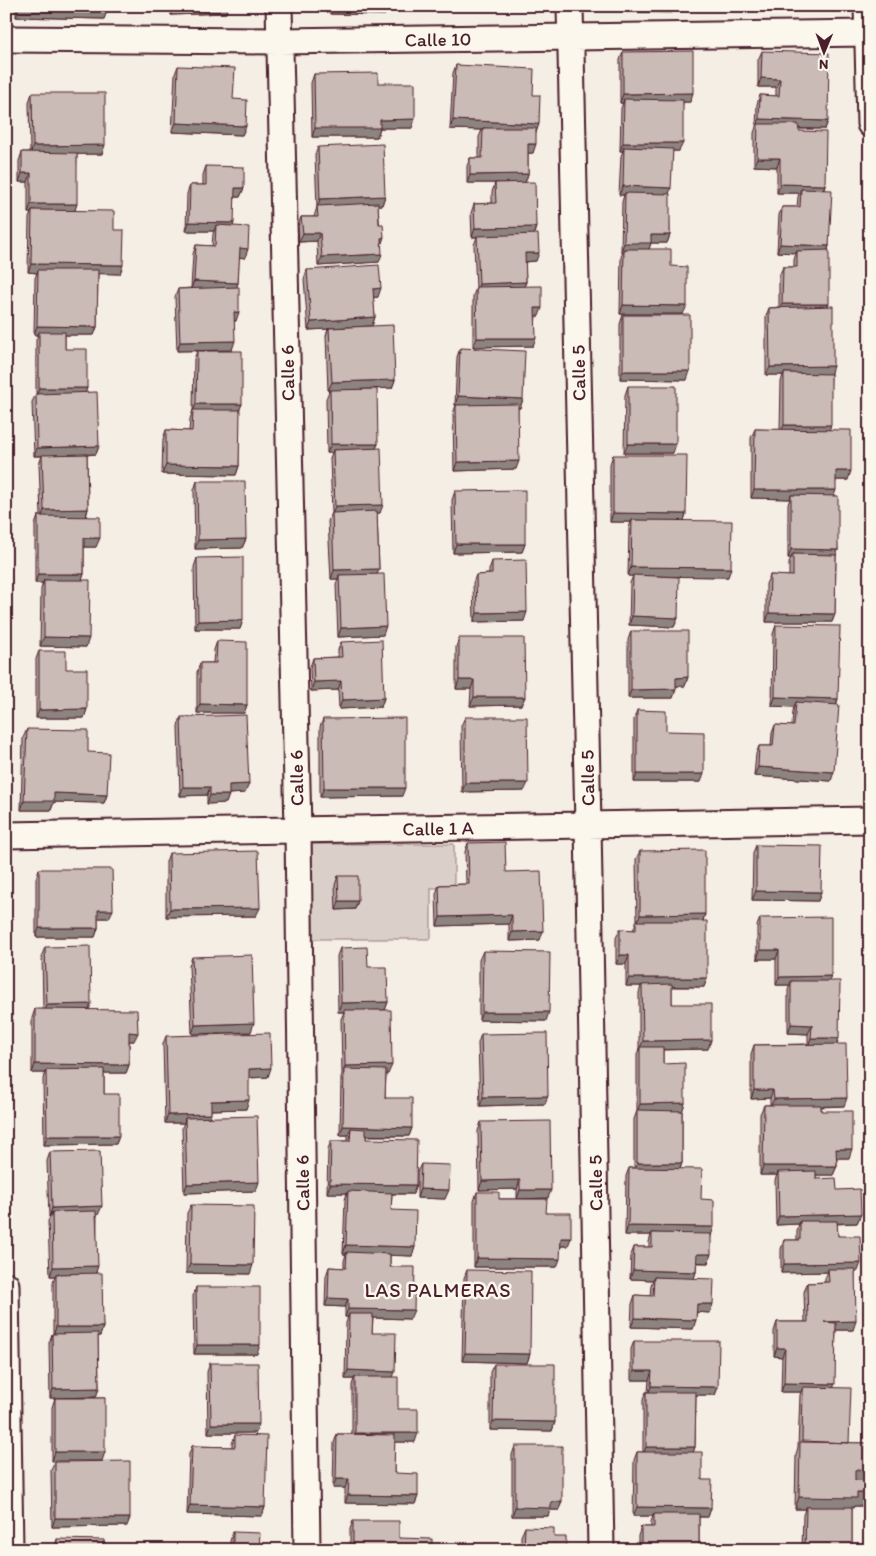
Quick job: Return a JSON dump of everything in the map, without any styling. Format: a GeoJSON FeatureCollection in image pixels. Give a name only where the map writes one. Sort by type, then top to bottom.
{"type":"FeatureCollection","features":[{"type":"Feature","properties":{"kind":"street","name":"Calle 6"},"geometry":{"type":"LineString","coordinates":[[279,6],[298,830],[307,1550]]}},
{"type":"Feature","properties":{"kind":"street","name":"Calle 5"},"geometry":{"type":"LineString","coordinates":[[570,6],[588,826],[601,1550]]}},
{"type":"Feature","properties":{"kind":"street"},"geometry":{"type":"LineString","coordinates":[[867,6],[870,124]]}},
{"type":"Feature","properties":{"kind":"street","name":"Calle 10"},"geometry":{"type":"LineString","coordinates":[[6,39],[279,41],[869,33]]}},
{"type":"Feature","properties":{"kind":"street","name":"Calle 1 A"},"geometry":{"type":"LineString","coordinates":[[6,836],[870,820]]}},
{"type":"Feature","properties":{"kind":"street"},"geometry":{"type":"LineString","coordinates":[[6,1285],[10,1550]]}},
{"type":"Feature","properties":{"kind":"shaded area"},"geometry":{"type":"Polygon","coordinates":[[[307,844],[454,844],[454,888],[431,888],[431,939],[307,939],[307,844]]]}},
{"type":"Feature","properties":{"kind":"building"},"geometry":{"type":"Polygon","coordinates":[[[19,6],[108,6],[107,11],[19,8],[19,6]]]}},
{"type":"Feature","properties":{"kind":"building"},"geometry":{"type":"Polygon","coordinates":[[[693,51],[693,93],[623,94],[623,52],[693,51]]]}},
{"type":"Feature","properties":{"kind":"building"},"geometry":{"type":"Polygon","coordinates":[[[762,51],[829,53],[828,121],[759,119],[760,95],[779,96],[780,79],[761,78],[762,51]]]}},
{"type":"Feature","properties":{"kind":"building"},"geometry":{"type":"Polygon","coordinates":[[[456,65],[534,69],[533,95],[540,95],[539,124],[453,120],[456,65]]]}},
{"type":"Feature","properties":{"kind":"building"},"geometry":{"type":"Polygon","coordinates":[[[178,66],[235,68],[233,99],[247,100],[246,126],[176,123],[178,66]]]}},
{"type":"Feature","properties":{"kind":"building"},"geometry":{"type":"Polygon","coordinates":[[[378,73],[378,83],[415,83],[415,119],[380,120],[380,128],[315,128],[314,74],[378,73]]]}},
{"type":"Feature","properties":{"kind":"building"},"geometry":{"type":"Polygon","coordinates":[[[32,93],[105,93],[105,145],[33,146],[32,93]]]}},
{"type":"Feature","properties":{"kind":"building"},"geometry":{"type":"Polygon","coordinates":[[[624,99],[683,100],[683,143],[623,143],[624,99]]]}},
{"type":"Feature","properties":{"kind":"building"},"geometry":{"type":"Polygon","coordinates":[[[758,124],[798,124],[799,131],[826,132],[825,185],[780,184],[780,158],[757,158],[758,124]]]}},
{"type":"Feature","properties":{"kind":"building"},"geometry":{"type":"Polygon","coordinates":[[[483,128],[536,128],[536,144],[528,144],[528,174],[470,175],[470,158],[482,158],[483,128]]]}},
{"type":"Feature","properties":{"kind":"building"},"geometry":{"type":"Polygon","coordinates":[[[383,144],[385,196],[320,199],[318,147],[383,144]]]}},
{"type":"Feature","properties":{"kind":"building"},"geometry":{"type":"Polygon","coordinates":[[[624,147],[673,149],[671,188],[623,186],[624,147]]]}},
{"type":"Feature","properties":{"kind":"building"},"geometry":{"type":"Polygon","coordinates":[[[22,152],[77,153],[77,204],[31,204],[31,173],[22,173],[22,152]]]}},
{"type":"Feature","properties":{"kind":"building"},"geometry":{"type":"Polygon","coordinates":[[[206,166],[244,167],[244,188],[235,188],[234,223],[189,222],[190,185],[206,185],[206,166]]]}},
{"type":"Feature","properties":{"kind":"building"},"geometry":{"type":"Polygon","coordinates":[[[535,182],[536,227],[475,228],[474,204],[496,203],[495,183],[535,182]]]}},
{"type":"Feature","properties":{"kind":"building"},"geometry":{"type":"Polygon","coordinates":[[[801,189],[832,190],[829,246],[780,244],[782,207],[800,207],[801,189]]]}},
{"type":"Feature","properties":{"kind":"building"},"geometry":{"type":"Polygon","coordinates":[[[625,193],[670,194],[670,235],[651,235],[651,243],[624,243],[625,193]]]}},
{"type":"Feature","properties":{"kind":"building"},"geometry":{"type":"Polygon","coordinates":[[[378,203],[379,224],[383,224],[384,237],[381,238],[382,254],[322,257],[320,233],[303,233],[301,217],[318,217],[317,206],[378,203]]]}},
{"type":"Feature","properties":{"kind":"building"},"geometry":{"type":"Polygon","coordinates":[[[32,210],[114,211],[114,230],[124,230],[123,265],[31,264],[32,210]]]}},
{"type":"Feature","properties":{"kind":"building"},"geometry":{"type":"Polygon","coordinates":[[[216,225],[249,227],[248,249],[240,248],[238,283],[194,281],[196,245],[215,246],[216,225]]]}},
{"type":"Feature","properties":{"kind":"building"},"geometry":{"type":"Polygon","coordinates":[[[538,234],[539,253],[525,253],[526,282],[479,284],[477,236],[538,234]]]}},
{"type":"Feature","properties":{"kind":"building"},"geometry":{"type":"Polygon","coordinates":[[[624,249],[671,249],[671,266],[687,267],[687,306],[623,305],[624,249]]]}},
{"type":"Feature","properties":{"kind":"building"},"geometry":{"type":"Polygon","coordinates":[[[829,250],[829,304],[782,304],[783,267],[797,267],[797,251],[829,250]]]}},
{"type":"Feature","properties":{"kind":"building"},"geometry":{"type":"Polygon","coordinates":[[[379,265],[381,288],[373,289],[375,317],[311,322],[307,270],[379,265]]]}},
{"type":"Feature","properties":{"kind":"building"},"geometry":{"type":"Polygon","coordinates":[[[38,270],[98,270],[97,327],[37,326],[38,270]]]}},
{"type":"Feature","properties":{"kind":"building"},"geometry":{"type":"Polygon","coordinates":[[[542,286],[542,308],[535,308],[536,338],[477,338],[476,287],[542,286]]]}},
{"type":"Feature","properties":{"kind":"building"},"geometry":{"type":"Polygon","coordinates":[[[239,287],[239,312],[234,312],[235,341],[180,342],[178,289],[239,287]]]}},
{"type":"Feature","properties":{"kind":"building"},"geometry":{"type":"Polygon","coordinates":[[[833,306],[833,366],[770,367],[769,308],[833,306]]]}},
{"type":"Feature","properties":{"kind":"building"},"geometry":{"type":"Polygon","coordinates":[[[623,315],[690,315],[690,371],[623,371],[623,315]]]}},
{"type":"Feature","properties":{"kind":"building"},"geometry":{"type":"Polygon","coordinates":[[[393,325],[395,380],[332,382],[329,328],[393,325]]]}},
{"type":"Feature","properties":{"kind":"building"},"geometry":{"type":"Polygon","coordinates":[[[39,332],[65,332],[65,349],[87,349],[87,388],[39,388],[39,332]]]}},
{"type":"Feature","properties":{"kind":"building"},"geometry":{"type":"Polygon","coordinates":[[[460,348],[525,351],[523,399],[458,396],[460,348]]]}},
{"type":"Feature","properties":{"kind":"building"},"geometry":{"type":"Polygon","coordinates":[[[197,351],[242,351],[242,404],[196,404],[197,351]]]}},
{"type":"Feature","properties":{"kind":"building"},"geometry":{"type":"Polygon","coordinates":[[[784,373],[831,374],[831,425],[784,425],[784,373]]]}},
{"type":"Feature","properties":{"kind":"building"},"geometry":{"type":"Polygon","coordinates":[[[628,386],[676,386],[676,444],[628,444],[628,386]]]}},
{"type":"Feature","properties":{"kind":"building"},"geometry":{"type":"Polygon","coordinates":[[[377,389],[378,444],[331,444],[330,390],[377,389]]]}},
{"type":"Feature","properties":{"kind":"building"},"geometry":{"type":"Polygon","coordinates":[[[97,392],[99,446],[37,448],[36,394],[97,392]]]}},
{"type":"Feature","properties":{"kind":"building"},"geometry":{"type":"Polygon","coordinates":[[[518,404],[519,461],[457,462],[456,405],[518,404]]]}},
{"type":"Feature","properties":{"kind":"building"},"geometry":{"type":"Polygon","coordinates":[[[193,410],[240,410],[239,466],[166,465],[166,430],[192,431],[193,410]]]}},
{"type":"Feature","properties":{"kind":"building"},"geometry":{"type":"Polygon","coordinates":[[[755,429],[851,430],[851,471],[836,471],[836,490],[754,490],[755,429]]]}},
{"type":"Feature","properties":{"kind":"building"},"geometry":{"type":"Polygon","coordinates":[[[381,448],[383,505],[335,506],[333,450],[381,448]]]}},
{"type":"Feature","properties":{"kind":"building"},"geometry":{"type":"Polygon","coordinates":[[[87,454],[88,509],[44,510],[42,455],[87,454]]]}},
{"type":"Feature","properties":{"kind":"building"},"geometry":{"type":"Polygon","coordinates":[[[613,455],[687,455],[686,514],[613,513],[613,455]]]}},
{"type":"Feature","properties":{"kind":"building"},"geometry":{"type":"Polygon","coordinates":[[[197,481],[245,481],[246,539],[198,540],[197,481]]]}},
{"type":"Feature","properties":{"kind":"building"},"geometry":{"type":"Polygon","coordinates":[[[525,490],[525,544],[456,544],[455,491],[525,490]]]}},
{"type":"Feature","properties":{"kind":"building"},"geometry":{"type":"Polygon","coordinates":[[[791,495],[838,496],[838,550],[791,549],[791,495]]]}},
{"type":"Feature","properties":{"kind":"building"},"geometry":{"type":"Polygon","coordinates":[[[377,511],[379,569],[334,570],[332,513],[377,511]]]}},
{"type":"Feature","properties":{"kind":"building"},"geometry":{"type":"Polygon","coordinates":[[[38,516],[100,517],[100,538],[84,538],[84,574],[38,574],[38,516]]]}},
{"type":"Feature","properties":{"kind":"building"},"geometry":{"type":"Polygon","coordinates":[[[632,520],[732,521],[731,568],[631,567],[632,520]]]}},
{"type":"Feature","properties":{"kind":"building"},"geometry":{"type":"Polygon","coordinates":[[[793,554],[836,555],[835,614],[769,613],[770,575],[793,576],[793,554]]]}},
{"type":"Feature","properties":{"kind":"building"},"geometry":{"type":"Polygon","coordinates":[[[243,557],[243,620],[198,621],[197,558],[243,557]]]}},
{"type":"Feature","properties":{"kind":"building"},"geometry":{"type":"Polygon","coordinates":[[[526,560],[527,612],[477,613],[476,575],[492,574],[492,561],[526,560]]]}},
{"type":"Feature","properties":{"kind":"building"},"geometry":{"type":"Polygon","coordinates":[[[384,574],[386,626],[341,628],[339,575],[384,574]]]}},
{"type":"Feature","properties":{"kind":"building"},"geometry":{"type":"Polygon","coordinates":[[[633,575],[679,577],[678,618],[632,616],[633,575]]]}},
{"type":"Feature","properties":{"kind":"building"},"geometry":{"type":"Polygon","coordinates":[[[44,580],[90,580],[89,638],[44,637],[44,580]]]}},
{"type":"Feature","properties":{"kind":"building"},"geometry":{"type":"Polygon","coordinates":[[[776,625],[840,626],[838,699],[775,697],[776,625]]]}},
{"type":"Feature","properties":{"kind":"building"},"geometry":{"type":"Polygon","coordinates":[[[631,631],[688,631],[688,677],[676,678],[676,689],[631,690],[631,631]]]}},
{"type":"Feature","properties":{"kind":"building"},"geometry":{"type":"Polygon","coordinates":[[[459,638],[524,638],[525,697],[474,697],[474,680],[459,680],[459,638]]]}},
{"type":"Feature","properties":{"kind":"building"},"geometry":{"type":"Polygon","coordinates":[[[382,640],[384,698],[342,700],[341,681],[314,682],[313,658],[342,657],[341,642],[382,640]]]}},
{"type":"Feature","properties":{"kind":"building"},"geometry":{"type":"Polygon","coordinates":[[[217,641],[247,642],[247,705],[200,704],[200,663],[216,663],[217,641]]]}},
{"type":"Feature","properties":{"kind":"building"},"geometry":{"type":"Polygon","coordinates":[[[39,651],[66,651],[66,669],[87,669],[87,709],[39,710],[39,651]]]}},
{"type":"Feature","properties":{"kind":"building"},"geometry":{"type":"Polygon","coordinates":[[[796,702],[839,705],[834,772],[758,767],[759,746],[773,746],[775,725],[794,726],[796,702]]]}},
{"type":"Feature","properties":{"kind":"building"},"geometry":{"type":"Polygon","coordinates":[[[637,710],[666,711],[666,731],[704,732],[704,774],[637,774],[637,710]]]}},
{"type":"Feature","properties":{"kind":"building"},"geometry":{"type":"Polygon","coordinates":[[[246,715],[249,784],[229,785],[229,795],[210,795],[210,787],[183,787],[181,717],[246,715]]]}},
{"type":"Feature","properties":{"kind":"building"},"geometry":{"type":"Polygon","coordinates":[[[465,717],[527,717],[528,783],[465,783],[465,717]]]}},
{"type":"Feature","properties":{"kind":"building"},"geometry":{"type":"Polygon","coordinates":[[[405,718],[405,788],[324,788],[323,719],[405,718]]]}},
{"type":"Feature","properties":{"kind":"building"},"geometry":{"type":"Polygon","coordinates":[[[27,729],[88,730],[88,752],[109,753],[107,795],[54,793],[54,801],[24,801],[27,729]]]}},
{"type":"Feature","properties":{"kind":"building"},"geometry":{"type":"Polygon","coordinates":[[[505,842],[506,872],[541,871],[543,931],[512,932],[512,915],[440,917],[439,885],[469,884],[468,843],[505,842]]]}},
{"type":"Feature","properties":{"kind":"building"},"geometry":{"type":"Polygon","coordinates":[[[756,845],[822,846],[821,892],[756,891],[756,845]]]}},
{"type":"Feature","properties":{"kind":"building"},"geometry":{"type":"Polygon","coordinates":[[[705,850],[705,914],[640,915],[640,851],[705,850]]]}},
{"type":"Feature","properties":{"kind":"building"},"geometry":{"type":"Polygon","coordinates":[[[258,851],[260,908],[170,909],[169,853],[258,851]]]}},
{"type":"Feature","properties":{"kind":"building"},"geometry":{"type":"Polygon","coordinates":[[[39,869],[112,869],[113,910],[98,910],[98,928],[39,928],[39,869]]]}},
{"type":"Feature","properties":{"kind":"building"},"geometry":{"type":"Polygon","coordinates":[[[338,876],[358,876],[358,901],[339,901],[338,876]]]}},
{"type":"Feature","properties":{"kind":"building"},"geometry":{"type":"Polygon","coordinates":[[[831,917],[831,976],[779,977],[779,950],[760,950],[760,918],[831,917]]]}},
{"type":"Feature","properties":{"kind":"building"},"geometry":{"type":"Polygon","coordinates":[[[636,921],[707,921],[707,978],[629,978],[629,955],[620,955],[620,929],[636,930],[636,921]]]}},
{"type":"Feature","properties":{"kind":"building"},"geometry":{"type":"Polygon","coordinates":[[[90,946],[91,1004],[47,1005],[45,947],[90,946]]]}},
{"type":"Feature","properties":{"kind":"building"},"geometry":{"type":"Polygon","coordinates":[[[367,947],[368,967],[387,967],[388,1002],[341,1003],[340,948],[367,947]]]}},
{"type":"Feature","properties":{"kind":"building"},"geometry":{"type":"Polygon","coordinates":[[[483,951],[550,952],[549,1012],[482,1012],[483,951]]]}},
{"type":"Feature","properties":{"kind":"building"},"geometry":{"type":"Polygon","coordinates":[[[252,955],[254,1023],[195,1025],[192,957],[252,955]]]}},
{"type":"Feature","properties":{"kind":"building"},"geometry":{"type":"Polygon","coordinates":[[[791,981],[840,981],[839,1038],[811,1038],[812,1025],[791,1024],[791,981]]]}},
{"type":"Feature","properties":{"kind":"building"},"geometry":{"type":"Polygon","coordinates":[[[672,984],[672,1004],[711,1004],[711,1040],[643,1041],[642,985],[672,984]]]}},
{"type":"Feature","properties":{"kind":"building"},"geometry":{"type":"Polygon","coordinates":[[[35,1009],[137,1010],[138,1033],[129,1032],[129,1065],[35,1064],[35,1009]]]}},
{"type":"Feature","properties":{"kind":"building"},"geometry":{"type":"Polygon","coordinates":[[[344,1010],[391,1010],[392,1065],[345,1066],[344,1010]]]}},
{"type":"Feature","properties":{"kind":"building"},"geometry":{"type":"Polygon","coordinates":[[[270,1033],[271,1068],[249,1069],[249,1100],[211,1101],[211,1114],[168,1115],[166,1036],[270,1033]]]}},
{"type":"Feature","properties":{"kind":"building"},"geometry":{"type":"Polygon","coordinates":[[[547,1033],[548,1096],[483,1097],[481,1034],[547,1033]]]}},
{"type":"Feature","properties":{"kind":"building"},"geometry":{"type":"Polygon","coordinates":[[[846,1044],[847,1098],[774,1099],[773,1090],[754,1090],[754,1045],[846,1044]]]}},
{"type":"Feature","properties":{"kind":"building"},"geometry":{"type":"Polygon","coordinates":[[[640,1047],[663,1047],[663,1064],[685,1063],[685,1103],[640,1104],[640,1047]]]}},
{"type":"Feature","properties":{"kind":"building"},"geometry":{"type":"Polygon","coordinates":[[[104,1069],[104,1094],[119,1094],[119,1136],[47,1136],[46,1070],[104,1069]]]}},
{"type":"Feature","properties":{"kind":"building"},"geometry":{"type":"Polygon","coordinates":[[[344,1069],[386,1070],[385,1098],[412,1098],[412,1128],[343,1126],[344,1069]]]}},
{"type":"Feature","properties":{"kind":"building"},"geometry":{"type":"Polygon","coordinates":[[[764,1105],[821,1105],[821,1111],[852,1111],[852,1149],[836,1149],[837,1166],[763,1166],[764,1105]]]}},
{"type":"Feature","properties":{"kind":"building"},"geometry":{"type":"Polygon","coordinates":[[[637,1110],[682,1111],[682,1163],[637,1163],[637,1110]]]}},
{"type":"Feature","properties":{"kind":"building"},"geometry":{"type":"Polygon","coordinates":[[[257,1116],[259,1182],[187,1184],[185,1118],[257,1116]]]}},
{"type":"Feature","properties":{"kind":"building"},"geometry":{"type":"Polygon","coordinates":[[[550,1121],[551,1190],[520,1190],[520,1180],[482,1181],[481,1122],[550,1121]]]}},
{"type":"Feature","properties":{"kind":"building"},"geometry":{"type":"Polygon","coordinates":[[[351,1128],[366,1129],[366,1139],[417,1140],[416,1185],[330,1184],[331,1141],[350,1141],[351,1128]]]}},
{"type":"Feature","properties":{"kind":"building"},"geometry":{"type":"Polygon","coordinates":[[[100,1151],[102,1206],[52,1208],[50,1152],[100,1151]]]}},
{"type":"Feature","properties":{"kind":"building"},"geometry":{"type":"Polygon","coordinates":[[[421,1164],[450,1165],[449,1190],[420,1189],[421,1164]]]}},
{"type":"Feature","properties":{"kind":"building"},"geometry":{"type":"Polygon","coordinates":[[[629,1168],[702,1169],[701,1199],[714,1200],[714,1227],[628,1226],[629,1168]]]}},
{"type":"Feature","properties":{"kind":"building"},"geometry":{"type":"Polygon","coordinates":[[[816,1171],[816,1179],[836,1178],[837,1190],[860,1189],[861,1214],[779,1216],[778,1172],[816,1171]]]}},
{"type":"Feature","properties":{"kind":"building"},"geometry":{"type":"Polygon","coordinates":[[[348,1191],[392,1193],[391,1210],[416,1211],[415,1247],[346,1245],[348,1191]]]}},
{"type":"Feature","properties":{"kind":"building"},"geometry":{"type":"Polygon","coordinates":[[[477,1192],[499,1192],[499,1199],[547,1199],[546,1213],[571,1213],[571,1238],[561,1238],[560,1259],[477,1258],[477,1192]]]}},
{"type":"Feature","properties":{"kind":"building"},"geometry":{"type":"Polygon","coordinates":[[[191,1205],[254,1206],[253,1265],[190,1264],[191,1205]]]}},
{"type":"Feature","properties":{"kind":"building"},"geometry":{"type":"Polygon","coordinates":[[[96,1211],[98,1266],[53,1267],[52,1212],[96,1211]]]}},
{"type":"Feature","properties":{"kind":"building"},"geometry":{"type":"Polygon","coordinates":[[[800,1221],[837,1221],[838,1236],[860,1236],[861,1263],[784,1264],[784,1240],[800,1240],[800,1221]]]}},
{"type":"Feature","properties":{"kind":"building"},"geometry":{"type":"Polygon","coordinates":[[[652,1233],[711,1234],[711,1254],[697,1254],[696,1272],[633,1270],[634,1247],[652,1247],[652,1233]]]}},
{"type":"Feature","properties":{"kind":"building"},"geometry":{"type":"Polygon","coordinates":[[[347,1252],[390,1254],[390,1267],[415,1267],[414,1310],[348,1309],[348,1299],[328,1298],[329,1267],[346,1268],[347,1252]]]}},
{"type":"Feature","properties":{"kind":"building"},"geometry":{"type":"Polygon","coordinates":[[[828,1269],[855,1269],[856,1321],[824,1322],[836,1323],[835,1384],[784,1383],[785,1348],[777,1348],[777,1322],[808,1322],[807,1283],[829,1282],[828,1269]]]}},
{"type":"Feature","properties":{"kind":"building"},"geometry":{"type":"Polygon","coordinates":[[[467,1270],[531,1271],[530,1354],[465,1353],[467,1270]]]}},
{"type":"Feature","properties":{"kind":"building"},"geometry":{"type":"Polygon","coordinates":[[[102,1273],[103,1327],[56,1327],[56,1274],[102,1273]]]}},
{"type":"Feature","properties":{"kind":"building"},"geometry":{"type":"Polygon","coordinates":[[[654,1277],[714,1279],[713,1304],[697,1304],[696,1320],[635,1318],[635,1295],[653,1296],[654,1277]]]}},
{"type":"Feature","properties":{"kind":"building"},"geometry":{"type":"Polygon","coordinates":[[[196,1287],[260,1287],[260,1345],[197,1345],[196,1287]]]}},
{"type":"Feature","properties":{"kind":"building"},"geometry":{"type":"Polygon","coordinates":[[[349,1314],[373,1314],[372,1333],[396,1333],[395,1372],[348,1370],[349,1314]]]}},
{"type":"Feature","properties":{"kind":"building"},"geometry":{"type":"Polygon","coordinates":[[[98,1333],[99,1388],[53,1389],[52,1334],[98,1333]]]}},
{"type":"Feature","properties":{"kind":"building"},"geometry":{"type":"Polygon","coordinates":[[[634,1341],[719,1341],[718,1387],[651,1386],[652,1371],[634,1371],[634,1341]]]}},
{"type":"Feature","properties":{"kind":"building"},"geometry":{"type":"Polygon","coordinates":[[[210,1363],[258,1363],[259,1424],[211,1424],[210,1363]]]}},
{"type":"Feature","properties":{"kind":"building"},"geometry":{"type":"Polygon","coordinates":[[[494,1364],[555,1364],[555,1422],[493,1421],[494,1364]]]}},
{"type":"Feature","properties":{"kind":"building"},"geometry":{"type":"Polygon","coordinates":[[[355,1377],[398,1377],[398,1409],[418,1409],[418,1433],[355,1433],[355,1377]]]}},
{"type":"Feature","properties":{"kind":"building"},"geometry":{"type":"Polygon","coordinates":[[[803,1387],[851,1388],[849,1443],[802,1441],[803,1387]]]}},
{"type":"Feature","properties":{"kind":"building"},"geometry":{"type":"Polygon","coordinates":[[[646,1392],[696,1392],[695,1447],[646,1447],[646,1392]]]}},
{"type":"Feature","properties":{"kind":"building"},"geometry":{"type":"Polygon","coordinates":[[[55,1398],[105,1398],[105,1452],[55,1452],[55,1398]]]}},
{"type":"Feature","properties":{"kind":"building"},"geometry":{"type":"Polygon","coordinates":[[[337,1434],[395,1435],[394,1473],[418,1474],[418,1496],[348,1495],[349,1479],[336,1479],[337,1434]]]}},
{"type":"Feature","properties":{"kind":"building"},"geometry":{"type":"Polygon","coordinates":[[[235,1435],[267,1436],[265,1507],[190,1505],[192,1446],[235,1447],[235,1435]]]}},
{"type":"Feature","properties":{"kind":"building"},"geometry":{"type":"Polygon","coordinates":[[[800,1442],[870,1443],[870,1470],[855,1470],[855,1480],[870,1480],[870,1493],[857,1493],[857,1498],[799,1497],[800,1442]]]}},
{"type":"Feature","properties":{"kind":"building"},"geometry":{"type":"Polygon","coordinates":[[[515,1446],[562,1446],[562,1501],[551,1502],[551,1508],[515,1507],[515,1446]]]}},
{"type":"Feature","properties":{"kind":"building"},"geometry":{"type":"Polygon","coordinates":[[[637,1452],[702,1452],[702,1480],[712,1480],[711,1508],[637,1507],[637,1452]]]}},
{"type":"Feature","properties":{"kind":"building"},"geometry":{"type":"Polygon","coordinates":[[[130,1461],[130,1518],[55,1518],[55,1462],[130,1461]]]}},
{"type":"Feature","properties":{"kind":"building"},"geometry":{"type":"Polygon","coordinates":[[[806,1507],[852,1507],[852,1550],[805,1550],[806,1507]]]}},
{"type":"Feature","properties":{"kind":"building"},"geometry":{"type":"Polygon","coordinates":[[[654,1514],[699,1514],[699,1550],[641,1550],[641,1527],[654,1527],[654,1514]]]}},
{"type":"Feature","properties":{"kind":"building"},"geometry":{"type":"Polygon","coordinates":[[[353,1521],[399,1521],[399,1538],[432,1539],[432,1550],[353,1550],[353,1521]]]}},
{"type":"Feature","properties":{"kind":"building"},"geometry":{"type":"Polygon","coordinates":[[[525,1527],[554,1528],[554,1537],[566,1537],[566,1550],[509,1550],[509,1548],[524,1548],[525,1527]]]}},
{"type":"Feature","properties":{"kind":"building"},"geometry":{"type":"Polygon","coordinates":[[[233,1532],[260,1533],[259,1550],[214,1550],[214,1546],[233,1547],[233,1532]]]}},
{"type":"Feature","properties":{"kind":"building"},"geometry":{"type":"Polygon","coordinates":[[[57,1539],[104,1540],[104,1550],[57,1550],[57,1539]]]}},
{"type":"Feature","properties":{"kind":"district","name":"LAS PALMERAS"},"geometry":{"type":"Point","coordinates":[438,1290]}}]}
